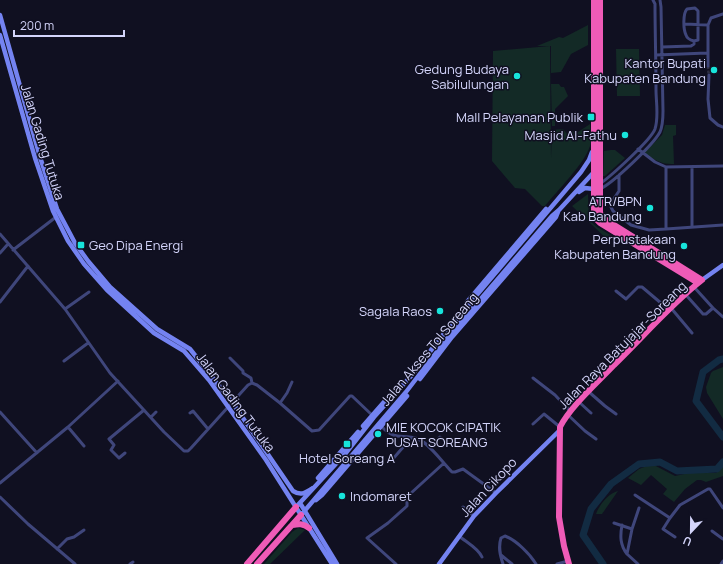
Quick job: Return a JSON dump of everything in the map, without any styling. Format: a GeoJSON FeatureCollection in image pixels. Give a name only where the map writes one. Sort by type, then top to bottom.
{"type":"FeatureCollection","features":[{"type":"Feature","properties":{"kind":"highway"},"geometry":{"type":"LineString","coordinates":[[594,0],[597,42]]}},
{"type":"Feature","properties":{"kind":"highway"},"geometry":{"type":"LineString","coordinates":[[596,169],[597,42],[600,0]]}},
{"type":"Feature","properties":{"kind":"highway"},"geometry":{"type":"LineString","coordinates":[[597,94],[594,146],[597,187],[594,216],[597,221],[650,250],[698,283]]}},
{"type":"Feature","properties":{"kind":"highway","name":"Jalan Raya Batujajar-Soreang"},"geometry":{"type":"LineString","coordinates":[[569,562],[559,517],[559,429],[569,413],[579,402],[670,309],[698,283]]}},
{"type":"Feature","properties":{"kind":"highway"},"geometry":{"type":"LineString","coordinates":[[247,564],[298,505]]}},
{"type":"Feature","properties":{"kind":"highway"},"geometry":{"type":"LineString","coordinates":[[257,564],[303,513]]}},
{"type":"Feature","properties":{"kind":"highway"},"geometry":{"type":"LineString","coordinates":[[292,525],[303,524],[309,528]]}},
{"type":"Feature","properties":{"kind":"main road","name":"Jalan Gading Tutuka"},"geometry":{"type":"LineString","coordinates":[[0,15],[38,166],[56,217],[68,241],[84,264],[107,290],[154,332],[184,351],[228,407],[298,505],[337,564]]}},
{"type":"Feature","properties":{"kind":"main road","name":"Jalan Gading Tutuka"},"geometry":{"type":"LineString","coordinates":[[0,35],[27,122],[57,209],[72,238],[88,261],[110,287],[155,327],[190,349],[232,402],[292,491],[303,494],[313,488]]}},
{"type":"Feature","properties":{"kind":"main road","name":"Jalan Akses Tol Soreang"},"geometry":{"type":"LineString","coordinates":[[303,513],[407,393],[471,306],[581,172],[589,160],[594,146]]}},
{"type":"Feature","properties":{"kind":"main road","name":"Jalan Akses Tol Soreang"},"geometry":{"type":"LineString","coordinates":[[581,172],[586,169],[596,169]]}},
{"type":"Feature","properties":{"kind":"main road","name":"Jalan Akses Tol Soreang"},"geometry":{"type":"LineString","coordinates":[[298,505],[348,450],[442,336],[596,169]]}},
{"type":"Feature","properties":{"kind":"main road"},"geometry":{"type":"LineString","coordinates":[[572,196],[586,188],[597,187]]}},
{"type":"Feature","properties":{"kind":"main road","name":"Jalan Akses Tol Soreang"},"geometry":{"type":"LineString","coordinates":[[313,488],[316,480],[343,451],[372,415],[413,372],[439,336],[510,250],[547,208],[553,205]]}},
{"type":"Feature","properties":{"kind":"main road","name":"Jalan Akses Tol Soreang"},"geometry":{"type":"LineString","coordinates":[[314,500],[318,499],[322,495],[452,337],[556,217],[559,210]]}},
{"type":"Feature","properties":{"kind":"main road"},"geometry":{"type":"LineString","coordinates":[[698,283],[722,268]]}},
{"type":"Feature","properties":{"kind":"main road","name":"Jalan Cikopo"},"geometry":{"type":"LineString","coordinates":[[439,564],[474,516],[559,429]]}},
{"type":"Feature","properties":{"kind":"main road","name":"Jalan Gading Tutuka"},"geometry":{"type":"LineString","coordinates":[[303,513],[309,528],[332,564]]}},
{"type":"Feature","properties":{"kind":"street"},"geometry":{"type":"LineString","coordinates":[[597,187],[653,133],[656,123],[655,4],[653,0]]}},
{"type":"Feature","properties":{"kind":"street"},"geometry":{"type":"LineString","coordinates":[[597,187],[608,184],[656,138],[660,131],[663,120],[660,0]]}},
{"type":"Feature","properties":{"kind":"street"},"geometry":{"type":"LineString","coordinates":[[662,47],[691,46],[694,44],[694,41],[698,39],[698,11],[695,8],[688,8],[684,12],[686,36],[694,41]]}},
{"type":"Feature","properties":{"kind":"street"},"geometry":{"type":"LineString","coordinates":[[708,66],[708,25],[711,18],[723,14]]}},
{"type":"Feature","properties":{"kind":"street"},"geometry":{"type":"LineString","coordinates":[[685,24],[708,25]]}},
{"type":"Feature","properties":{"kind":"street"},"geometry":{"type":"LineString","coordinates":[[656,55],[708,53]]}},
{"type":"Feature","properties":{"kind":"street"},"geometry":{"type":"LineString","coordinates":[[709,75],[708,99],[710,118],[718,125],[723,127]]}},
{"type":"Feature","properties":{"kind":"street"},"geometry":{"type":"LineString","coordinates":[[638,149],[655,162],[666,167],[723,166]]}},
{"type":"Feature","properties":{"kind":"street"},"geometry":{"type":"LineString","coordinates":[[666,167],[666,229]]}},
{"type":"Feature","properties":{"kind":"street"},"geometry":{"type":"LineString","coordinates":[[692,167],[692,227]]}},
{"type":"Feature","properties":{"kind":"street"},"geometry":{"type":"LineString","coordinates":[[618,175],[619,191],[611,203],[611,207],[613,211],[631,225],[649,230],[723,225]]}},
{"type":"Feature","properties":{"kind":"street"},"geometry":{"type":"LineString","coordinates":[[13,250],[56,217]]}},
{"type":"Feature","properties":{"kind":"street"},"geometry":{"type":"LineString","coordinates":[[0,234],[65,309],[110,373],[151,416],[164,432],[185,452],[189,450],[248,385],[252,383]]}},
{"type":"Feature","properties":{"kind":"street"},"geometry":{"type":"LineString","coordinates":[[0,253],[8,244]]}},
{"type":"Feature","properties":{"kind":"street"},"geometry":{"type":"LineString","coordinates":[[0,302],[28,266]]}},
{"type":"Feature","properties":{"kind":"street"},"geometry":{"type":"LineString","coordinates":[[698,283],[713,308],[723,317]]}},
{"type":"Feature","properties":{"kind":"street"},"geometry":{"type":"LineString","coordinates":[[616,291],[626,299],[638,287],[642,287],[670,309],[692,333]]}},
{"type":"Feature","properties":{"kind":"street"},"geometry":{"type":"LineString","coordinates":[[65,309],[88,292]]}},
{"type":"Feature","properties":{"kind":"street"},"geometry":{"type":"LineString","coordinates":[[686,295],[703,314],[706,314],[713,308]]}},
{"type":"Feature","properties":{"kind":"street"},"geometry":{"type":"LineString","coordinates":[[64,361],[88,343]]}},
{"type":"Feature","properties":{"kind":"street"},"geometry":{"type":"LineString","coordinates":[[230,358],[243,373],[250,378],[252,383],[257,385],[280,403],[312,431],[319,430],[350,396],[352,396],[372,415]]}},
{"type":"Feature","properties":{"kind":"street"},"geometry":{"type":"LineString","coordinates":[[533,378],[554,395],[586,431],[596,438]]}},
{"type":"Feature","properties":{"kind":"street"},"geometry":{"type":"LineString","coordinates":[[0,483],[68,427],[118,381]]}},
{"type":"Feature","properties":{"kind":"street"},"geometry":{"type":"LineString","coordinates":[[280,403],[287,394],[292,382]]}},
{"type":"Feature","properties":{"kind":"street"},"geometry":{"type":"LineString","coordinates":[[589,392],[616,414]]}},
{"type":"Feature","properties":{"kind":"street"},"geometry":{"type":"LineString","coordinates":[[579,402],[591,413]]}},
{"type":"Feature","properties":{"kind":"street"},"geometry":{"type":"LineString","coordinates":[[125,453],[119,458],[111,450],[114,445],[109,439],[144,410]]}},
{"type":"Feature","properties":{"kind":"street"},"geometry":{"type":"LineString","coordinates":[[190,413],[193,411],[208,429]]}},
{"type":"Feature","properties":{"kind":"street"},"geometry":{"type":"LineString","coordinates":[[0,412],[37,453]]}},
{"type":"Feature","properties":{"kind":"street"},"geometry":{"type":"LineString","coordinates":[[151,416],[156,412]]}},
{"type":"Feature","properties":{"kind":"street"},"geometry":{"type":"LineString","coordinates":[[533,424],[541,415],[544,414],[559,429]]}},
{"type":"Feature","properties":{"kind":"street"},"geometry":{"type":"LineString","coordinates":[[380,425],[389,434],[420,440],[430,448],[453,472],[465,470],[496,492]]}},
{"type":"Feature","properties":{"kind":"street"},"geometry":{"type":"LineString","coordinates":[[68,427],[84,446]]}},
{"type":"Feature","properties":{"kind":"street"},"geometry":{"type":"LineString","coordinates":[[430,448],[440,437]]}},
{"type":"Feature","properties":{"kind":"street"},"geometry":{"type":"LineString","coordinates":[[392,460],[410,438]]}},
{"type":"Feature","properties":{"kind":"street"},"geometry":{"type":"LineString","coordinates":[[396,564],[367,538],[388,523],[406,507],[410,494],[444,463]]}},
{"type":"Feature","properties":{"kind":"street"},"geometry":{"type":"LineString","coordinates":[[675,537],[663,529],[680,505],[710,489],[723,508]]}},
{"type":"Feature","properties":{"kind":"street"},"geometry":{"type":"LineString","coordinates":[[635,494],[670,518]]}},
{"type":"Feature","properties":{"kind":"street"},"geometry":{"type":"LineString","coordinates":[[0,497],[28,524],[75,564]]}},
{"type":"Feature","properties":{"kind":"street"},"geometry":{"type":"LineString","coordinates":[[463,507],[474,516]]}},
{"type":"Feature","properties":{"kind":"street"},"geometry":{"type":"LineString","coordinates":[[627,554],[632,529],[639,508]]}},
{"type":"Feature","properties":{"kind":"street"},"geometry":{"type":"LineString","coordinates":[[614,522],[632,529]]}},
{"type":"Feature","properties":{"kind":"street"},"geometry":{"type":"LineString","coordinates":[[622,525],[621,542],[623,548],[638,564]]}},
{"type":"Feature","properties":{"kind":"street"},"geometry":{"type":"LineString","coordinates":[[57,549],[67,539],[74,537],[84,530]]}},
{"type":"Feature","properties":{"kind":"street"},"geometry":{"type":"LineString","coordinates":[[712,531],[723,540]]}},
{"type":"Feature","properties":{"kind":"street"},"geometry":{"type":"LineString","coordinates":[[459,536],[477,550],[482,557]]}},
{"type":"Feature","properties":{"kind":"street"},"geometry":{"type":"LineString","coordinates":[[503,564],[499,544],[501,538],[504,536],[526,551],[536,564]]}},
{"type":"Feature","properties":{"kind":"street"},"geometry":{"type":"LineString","coordinates":[[500,555],[512,564]]}},
{"type":"Feature","properties":{"kind":"street"},"geometry":{"type":"LineString","coordinates":[[557,564],[569,562]]}},
{"type":"Feature","properties":{"kind":"green space"},"geometry":{"type":"Polygon","coordinates":[[[588,25],[588,45],[571,54],[561,72],[551,73],[551,46],[537,46],[559,37],[563,38],[588,25]]]}},
{"type":"Feature","properties":{"kind":"green space"},"geometry":{"type":"Polygon","coordinates":[[[550,46],[551,158],[552,130],[563,129],[567,134],[573,131],[575,134],[590,124],[591,141],[587,153],[577,168],[545,206],[542,206],[525,189],[515,188],[492,161],[493,51],[550,46]]]}},
{"type":"Feature","properties":{"kind":"green space"},"geometry":{"type":"Polygon","coordinates":[[[616,49],[639,49],[640,96],[617,96],[616,49]]]}},
{"type":"Feature","properties":{"kind":"green space"},"geometry":{"type":"Polygon","coordinates":[[[551,84],[559,84],[561,87],[564,87],[568,96],[555,109],[555,126],[552,126],[551,84]]]}},
{"type":"Feature","properties":{"kind":"green space"},"geometry":{"type":"Polygon","coordinates":[[[665,125],[676,125],[676,135],[673,136],[674,164],[661,163],[644,153],[662,135],[665,125]]]}},
{"type":"Feature","properties":{"kind":"green space"},"geometry":{"type":"Polygon","coordinates":[[[615,150],[625,158],[605,176],[603,176],[604,151],[615,150]]]}},
{"type":"Feature","properties":{"kind":"green space"},"geometry":{"type":"Polygon","coordinates":[[[588,194],[589,220],[612,236],[609,241],[572,206],[588,194]]]}},
{"type":"Feature","properties":{"kind":"green space"},"geometry":{"type":"Polygon","coordinates":[[[723,367],[723,419],[707,393],[706,387],[711,373],[723,367]]]}},
{"type":"Feature","properties":{"kind":"green space"},"geometry":{"type":"Polygon","coordinates":[[[652,464],[675,476],[689,473],[716,473],[723,467],[723,476],[706,482],[697,480],[685,489],[674,502],[663,494],[667,489],[651,475],[641,485],[628,478],[639,469],[652,464]]]}},
{"type":"Feature","properties":{"kind":"green space"},"geometry":{"type":"Polygon","coordinates":[[[618,491],[602,514],[596,514],[599,507],[605,500],[611,494],[618,491]]]}},
{"type":"Feature","properties":{"kind":"green space"},"geometry":{"type":"Polygon","coordinates":[[[298,528],[305,530],[270,564],[264,564],[292,532],[298,528]]]}},
{"type":"Feature","properties":{"kind":"waterway"},"geometry":{"type":"LineString","coordinates":[[723,359],[719,360],[703,372],[696,401],[723,437]]}},
{"type":"Feature","properties":{"kind":"waterway"},"geometry":{"type":"LineString","coordinates":[[603,564],[583,535],[591,509],[611,484],[639,464],[660,462],[677,471],[717,469],[723,462]]}},
{"type":"Feature","properties":{"kind":"tunnel"},"geometry":{"type":"LineString","coordinates":[[708,66],[709,75]]}},
{"type":"Feature","properties":{"kind":"place","name":"Kantor Bupati Kabupaten Bandung"},"geometry":{"type":"Point","coordinates":[714,70]}},
{"type":"Feature","properties":{"kind":"place","name":"Gedung Budaya Sabilulungan"},"geometry":{"type":"Point","coordinates":[517,76]}},
{"type":"Feature","properties":{"kind":"place","name":"Mall Pelayanan Publik"},"geometry":{"type":"Point","coordinates":[591,117]}},
{"type":"Feature","properties":{"kind":"place","name":"Masjid Al-Fathu"},"geometry":{"type":"Point","coordinates":[625,135]}},
{"type":"Feature","properties":{"kind":"place","name":"ATR/BPN Kab Bandung"},"geometry":{"type":"Point","coordinates":[650,208]}},
{"type":"Feature","properties":{"kind":"place","name":"Geo Dipa Energi"},"geometry":{"type":"Point","coordinates":[81,245]}},
{"type":"Feature","properties":{"kind":"place","name":"Perpustakaan Kabupaten Bandung"},"geometry":{"type":"Point","coordinates":[684,246]}},
{"type":"Feature","properties":{"kind":"place","name":"Sagala Raos"},"geometry":{"type":"Point","coordinates":[440,311]}},
{"type":"Feature","properties":{"kind":"place","name":"MIE KOCOK CIPATIK PUSAT SOREANG"},"geometry":{"type":"Point","coordinates":[378,434]}},
{"type":"Feature","properties":{"kind":"place","name":"Hotel Soreang A"},"geometry":{"type":"Point","coordinates":[347,444]}},
{"type":"Feature","properties":{"kind":"place","name":"Indomaret"},"geometry":{"type":"Point","coordinates":[342,496]}}]}
